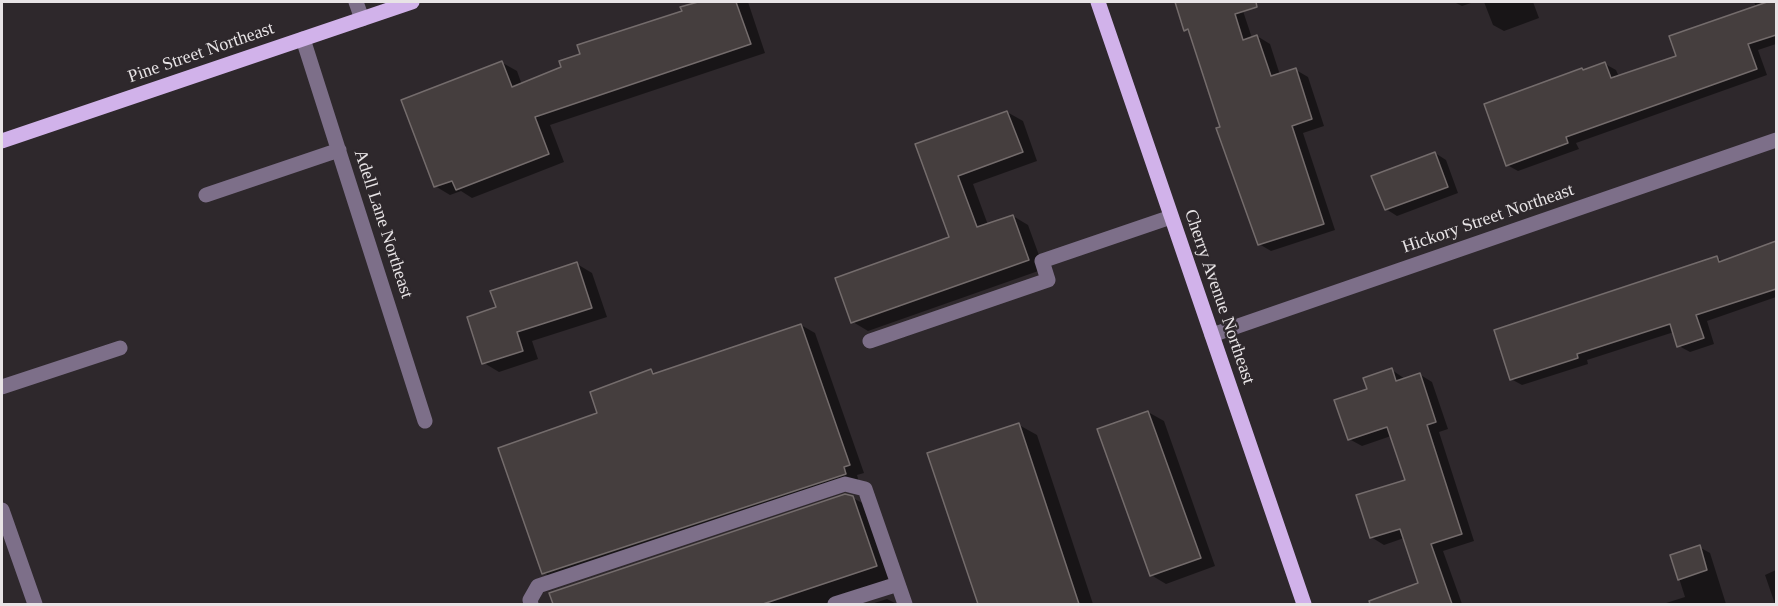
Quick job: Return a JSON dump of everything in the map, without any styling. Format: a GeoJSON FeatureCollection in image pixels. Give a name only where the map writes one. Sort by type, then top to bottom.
{"type":"FeatureCollection","features":[{"type":"Feature","properties":{"kind":"main road","name":"Pine Street Northeast"},"geometry":{"type":"LineString","coordinates":[[2,141],[412,2]]}},
{"type":"Feature","properties":{"kind":"main road","name":"Cherry Avenue Northeast"},"geometry":{"type":"LineString","coordinates":[[1098,2],[1304,604]]}},
{"type":"Feature","properties":{"kind":"street"},"geometry":{"type":"LineString","coordinates":[[356,2],[362,18]]}},
{"type":"Feature","properties":{"kind":"street","name":"Adell Lane Northeast"},"geometry":{"type":"LineString","coordinates":[[303,39],[425,420]]}},
{"type":"Feature","properties":{"kind":"street","name":"Hickory Street Northeast"},"geometry":{"type":"LineString","coordinates":[[1212,335],[1776,140]]}},
{"type":"Feature","properties":{"kind":"street"},"geometry":{"type":"LineString","coordinates":[[206,195],[339,150]]}},
{"type":"Feature","properties":{"kind":"street"},"geometry":{"type":"LineString","coordinates":[[870,341],[1048,280],[1042,261],[1171,217]]}},
{"type":"Feature","properties":{"kind":"street"},"geometry":{"type":"LineString","coordinates":[[2,387],[120,348]]}},
{"type":"Feature","properties":{"kind":"street"},"geometry":{"type":"LineString","coordinates":[[531,604],[530,600],[538,586],[845,484],[864,489],[905,604]]}},
{"type":"Feature","properties":{"kind":"street"},"geometry":{"type":"LineString","coordinates":[[2,510],[35,604]]}},
{"type":"Feature","properties":{"kind":"street"},"geometry":{"type":"LineString","coordinates":[[835,604],[898,584]]}},
{"type":"Feature","properties":{"kind":"building"},"geometry":{"type":"Polygon","coordinates":[[[698,2],[736,2],[751,44],[535,117],[549,154],[456,190],[452,181],[434,187],[401,100],[502,61],[512,87],[561,67],[559,61],[580,54],[577,45],[682,11],[680,7],[698,2]]]}},
{"type":"Feature","properties":{"kind":"building"},"geometry":{"type":"Polygon","coordinates":[[[1175,2],[1256,2],[1257,7],[1235,14],[1243,40],[1257,35],[1271,76],[1296,68],[1312,119],[1292,126],[1324,224],[1258,245],[1216,128],[1220,127],[1188,29],[1184,31],[1175,2]]]}},
{"type":"Feature","properties":{"kind":"building"},"geometry":{"type":"Polygon","coordinates":[[[1767,2],[1776,2],[1776,35],[1748,44],[1757,69],[1566,137],[1568,143],[1506,166],[1484,104],[1582,68],[1583,70],[1605,62],[1611,78],[1676,56],[1669,36],[1767,2]]]}},
{"type":"Feature","properties":{"kind":"building"},"geometry":{"type":"Polygon","coordinates":[[[1007,111],[1023,152],[958,176],[977,227],[1013,215],[1029,260],[851,323],[835,278],[949,237],[915,144],[1007,111]]]}},
{"type":"Feature","properties":{"kind":"building"},"geometry":{"type":"Polygon","coordinates":[[[1435,152],[1448,187],[1385,210],[1371,176],[1435,152]]]}},
{"type":"Feature","properties":{"kind":"building"},"geometry":{"type":"Polygon","coordinates":[[[1776,241],[1776,289],[1696,315],[1704,338],[1677,347],[1670,324],[1577,354],[1578,358],[1510,380],[1494,330],[1717,256],[1719,262],[1776,241]]]}},
{"type":"Feature","properties":{"kind":"building"},"geometry":{"type":"Polygon","coordinates":[[[577,262],[592,308],[517,332],[523,351],[482,364],[467,317],[496,307],[490,291],[577,262]]]}},
{"type":"Feature","properties":{"kind":"building"},"geometry":{"type":"Polygon","coordinates":[[[801,324],[850,465],[844,467],[846,474],[542,574],[498,448],[597,413],[590,392],[651,369],[653,374],[801,324]]]}},
{"type":"Feature","properties":{"kind":"building"},"geometry":{"type":"Polygon","coordinates":[[[1392,368],[1396,381],[1420,373],[1436,422],[1427,425],[1462,534],[1431,544],[1452,604],[1370,604],[1369,601],[1418,583],[1400,529],[1370,538],[1356,495],[1405,480],[1387,427],[1348,440],[1334,400],[1367,389],[1363,378],[1392,368]]]}},
{"type":"Feature","properties":{"kind":"building"},"geometry":{"type":"Polygon","coordinates":[[[1148,411],[1201,558],[1150,576],[1097,429],[1148,411]]]}},
{"type":"Feature","properties":{"kind":"building"},"geometry":{"type":"Polygon","coordinates":[[[1019,423],[1079,604],[978,604],[927,453],[1019,423]]]}},
{"type":"Feature","properties":{"kind":"building"},"geometry":{"type":"Polygon","coordinates":[[[845,494],[853,496],[877,566],[763,604],[553,604],[549,593],[845,494]]]}},
{"type":"Feature","properties":{"kind":"building"},"geometry":{"type":"Polygon","coordinates":[[[1700,545],[1707,570],[1678,580],[1670,555],[1700,545]]]}}]}
